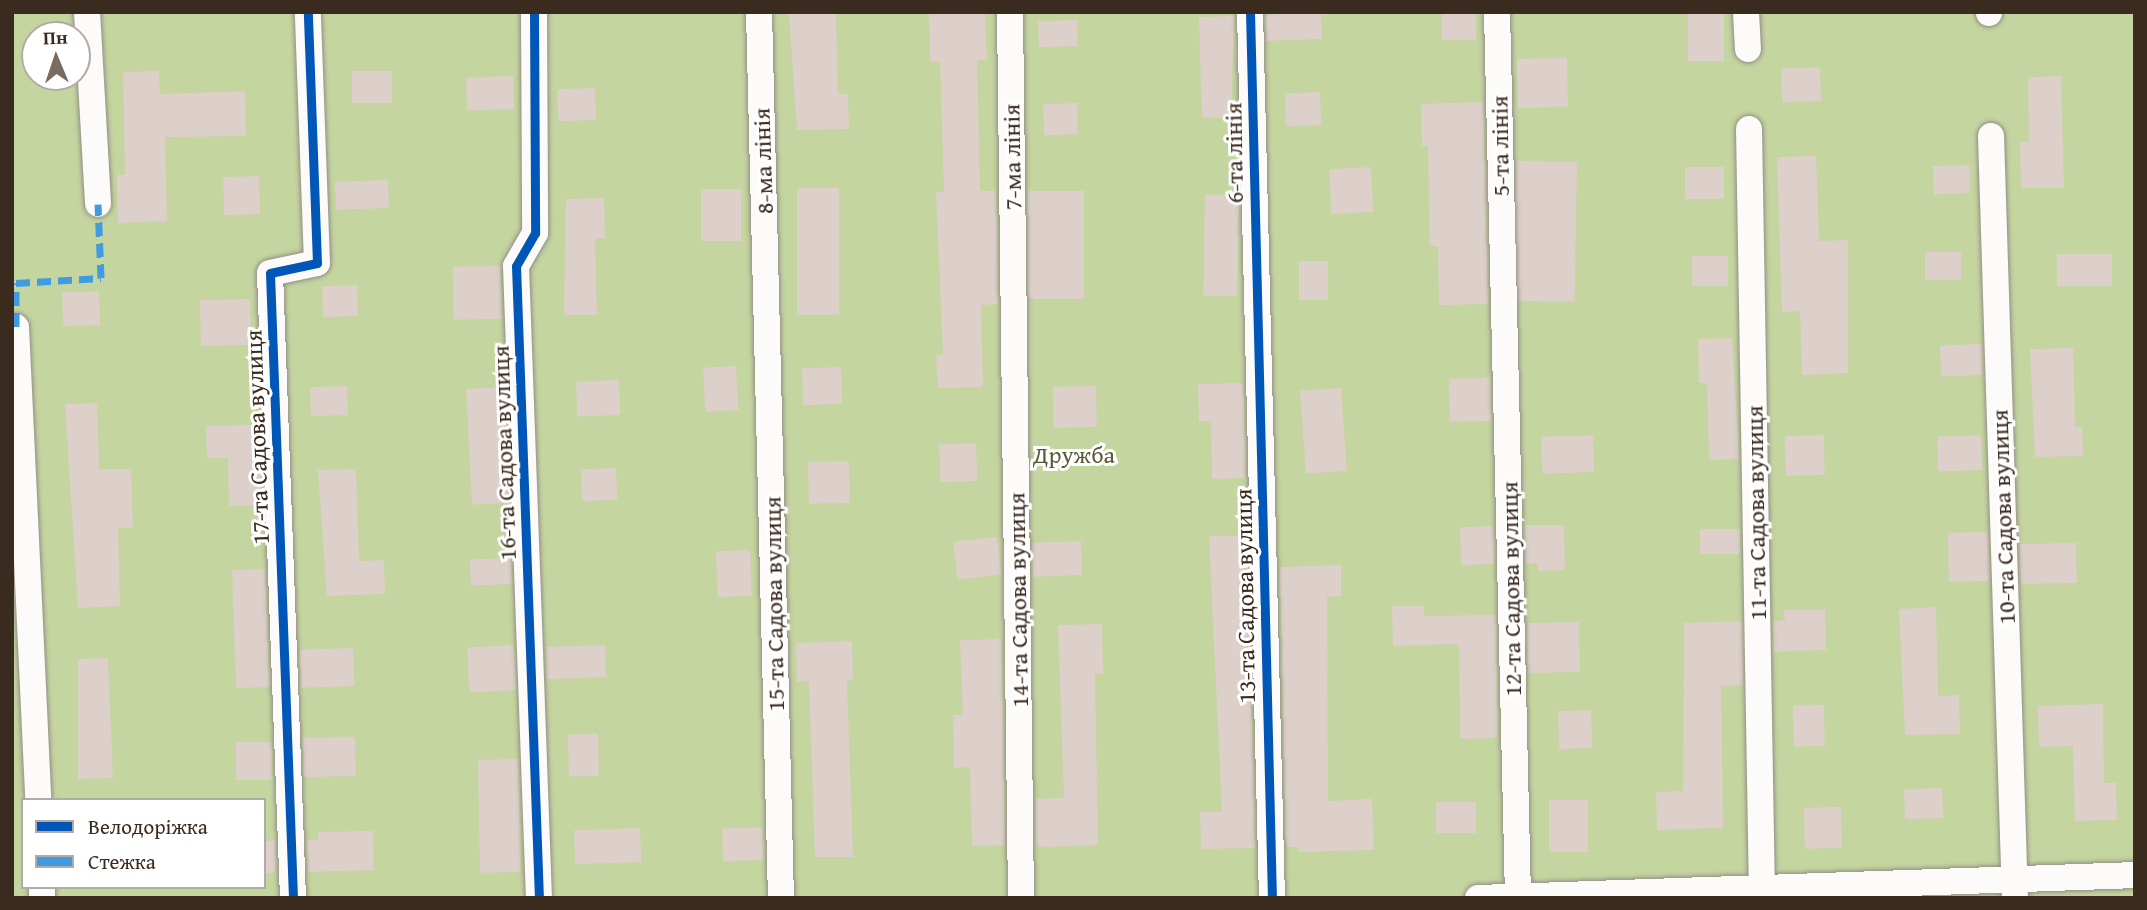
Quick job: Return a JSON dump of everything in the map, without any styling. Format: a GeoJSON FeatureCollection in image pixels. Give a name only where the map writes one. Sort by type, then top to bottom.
{"type":"FeatureCollection","features":[{"type":"Feature","properties":{"kind":"street"},"geometry":{"type":"LineString","coordinates":[[88,12],[99,204]]}},
{"type":"Feature","properties":{"kind":"street","name":"17-та Садова вулиця"},"geometry":{"type":"LineString","coordinates":[[293,898],[270,272],[317,263],[308,12]]}},
{"type":"Feature","properties":{"kind":"street","name":"16-та Садова вулиця"},"geometry":{"type":"LineString","coordinates":[[534,12],[535,233],[516,266],[539,898]]}},
{"type":"Feature","properties":{"kind":"street","name":"8-ма лінія"},"geometry":{"type":"LineString","coordinates":[[759,12],[767,310]]}},
{"type":"Feature","properties":{"kind":"street","name":"7-ма лінія"},"geometry":{"type":"LineString","coordinates":[[1010,12],[1014,302]]}},
{"type":"Feature","properties":{"kind":"street","name":"6-та лінія"},"geometry":{"type":"LineString","coordinates":[[1250,12],[1257,293]]}},
{"type":"Feature","properties":{"kind":"street","name":"5-та лінія"},"geometry":{"type":"LineString","coordinates":[[1497,12],[1504,280]]}},
{"type":"Feature","properties":{"kind":"street"},"geometry":{"type":"LineString","coordinates":[[1746,12],[1748,49]]}},
{"type":"Feature","properties":{"kind":"street","name":"11-та Садова вулиця"},"geometry":{"type":"LineString","coordinates":[[1749,129],[1762,893]]}},
{"type":"Feature","properties":{"kind":"street","name":"10-та Садова вулиця"},"geometry":{"type":"LineString","coordinates":[[1991,136],[2014,887]]}},
{"type":"Feature","properties":{"kind":"street","name":"12-та Садова вулиця"},"geometry":{"type":"LineString","coordinates":[[1504,280],[1518,897]]}},
{"type":"Feature","properties":{"kind":"street","name":"13-та Садова вулиця"},"geometry":{"type":"LineString","coordinates":[[1257,293],[1272,898]]}},
{"type":"Feature","properties":{"kind":"street","name":"14-та Садова вулиця"},"geometry":{"type":"LineString","coordinates":[[1014,302],[1021,898]]}},
{"type":"Feature","properties":{"kind":"street","name":"15-та Садова вулиця"},"geometry":{"type":"LineString","coordinates":[[767,310],[781,898]]}},
{"type":"Feature","properties":{"kind":"street"},"geometry":{"type":"LineString","coordinates":[[16,327],[38,798]]}},
{"type":"Feature","properties":{"kind":"street"},"geometry":{"type":"LineString","coordinates":[[1478,898],[2014,887],[2135,875]]}},
{"type":"Feature","properties":{"kind":"green space","name":"Дружба"},"geometry":{"type":"Polygon","coordinates":[[[12,12],[2135,12],[2135,898],[12,898],[12,12]]]}},
{"type":"Feature","properties":{"kind":"building"},"geometry":{"type":"Polygon","coordinates":[[[789,12],[836,12],[838,94],[848,94],[849,129],[797,130],[789,12]]]}},
{"type":"Feature","properties":{"kind":"building"},"geometry":{"type":"Polygon","coordinates":[[[929,12],[985,12],[987,60],[977,60],[980,191],[996,191],[998,304],[981,305],[983,387],[938,388],[936,355],[943,355],[936,192],[944,192],[940,61],[930,62],[929,12]]]}},
{"type":"Feature","properties":{"kind":"building"},"geometry":{"type":"Polygon","coordinates":[[[1287,12],[1321,12],[1322,39],[1266,41],[1266,16],[1287,12]]]}},
{"type":"Feature","properties":{"kind":"building"},"geometry":{"type":"Polygon","coordinates":[[[1442,12],[1476,12],[1476,40],[1442,40],[1442,12]]]}},
{"type":"Feature","properties":{"kind":"building"},"geometry":{"type":"Polygon","coordinates":[[[1688,12],[1724,12],[1724,61],[1688,61],[1688,12]]]}},
{"type":"Feature","properties":{"kind":"building"},"geometry":{"type":"Polygon","coordinates":[[[1234,16],[1231,117],[1202,118],[1199,17],[1234,16]]]}},
{"type":"Feature","properties":{"kind":"building"},"geometry":{"type":"Polygon","coordinates":[[[1077,20],[1078,46],[1039,47],[1038,21],[1077,20]]]}},
{"type":"Feature","properties":{"kind":"building"},"geometry":{"type":"Polygon","coordinates":[[[1567,58],[1568,107],[1518,108],[1517,59],[1567,58]]]}},
{"type":"Feature","properties":{"kind":"building"},"geometry":{"type":"Polygon","coordinates":[[[1820,67],[1821,101],[1782,102],[1781,68],[1820,67]]]}},
{"type":"Feature","properties":{"kind":"building"},"geometry":{"type":"Polygon","coordinates":[[[159,71],[160,94],[245,91],[246,136],[165,137],[167,221],[118,223],[117,175],[125,175],[123,72],[159,71]]]}},
{"type":"Feature","properties":{"kind":"building"},"geometry":{"type":"Polygon","coordinates":[[[352,71],[392,71],[392,103],[352,103],[352,71]]]}},
{"type":"Feature","properties":{"kind":"building"},"geometry":{"type":"Polygon","coordinates":[[[513,76],[514,109],[467,111],[466,78],[513,76]]]}},
{"type":"Feature","properties":{"kind":"building"},"geometry":{"type":"Polygon","coordinates":[[[2061,76],[2064,188],[2021,188],[2020,142],[2029,142],[2028,77],[2061,76]]]}},
{"type":"Feature","properties":{"kind":"building"},"geometry":{"type":"Polygon","coordinates":[[[595,88],[596,120],[558,121],[557,89],[595,88]]]}},
{"type":"Feature","properties":{"kind":"building"},"geometry":{"type":"Polygon","coordinates":[[[1320,92],[1321,125],[1286,126],[1285,93],[1320,92]]]}},
{"type":"Feature","properties":{"kind":"building"},"geometry":{"type":"Polygon","coordinates":[[[1483,102],[1488,304],[1439,305],[1438,246],[1430,246],[1428,146],[1422,146],[1421,104],[1483,102]]]}},
{"type":"Feature","properties":{"kind":"building"},"geometry":{"type":"Polygon","coordinates":[[[1077,103],[1078,134],[1044,135],[1043,104],[1077,103]]]}},
{"type":"Feature","properties":{"kind":"building"},"geometry":{"type":"Polygon","coordinates":[[[1816,156],[1819,241],[1848,240],[1848,373],[1802,375],[1800,311],[1782,312],[1777,157],[1816,156]]]}},
{"type":"Feature","properties":{"kind":"building"},"geometry":{"type":"Polygon","coordinates":[[[1516,161],[1577,162],[1575,302],[1514,301],[1516,161]]]}},
{"type":"Feature","properties":{"kind":"building"},"geometry":{"type":"Polygon","coordinates":[[[1969,165],[1970,193],[1934,194],[1933,166],[1969,165]]]}},
{"type":"Feature","properties":{"kind":"building"},"geometry":{"type":"Polygon","coordinates":[[[1371,167],[1373,212],[1331,214],[1329,169],[1371,167]]]}},
{"type":"Feature","properties":{"kind":"building"},"geometry":{"type":"Polygon","coordinates":[[[1685,167],[1724,167],[1724,199],[1685,199],[1685,167]]]}},
{"type":"Feature","properties":{"kind":"building"},"geometry":{"type":"Polygon","coordinates":[[[259,176],[260,214],[224,215],[223,177],[259,176]]]}},
{"type":"Feature","properties":{"kind":"building"},"geometry":{"type":"Polygon","coordinates":[[[388,180],[389,208],[336,210],[335,182],[388,180]]]}},
{"type":"Feature","properties":{"kind":"building"},"geometry":{"type":"Polygon","coordinates":[[[797,188],[839,188],[839,315],[797,315],[797,188]]]}},
{"type":"Feature","properties":{"kind":"building"},"geometry":{"type":"Polygon","coordinates":[[[701,189],[741,189],[741,241],[701,241],[701,189]]]}},
{"type":"Feature","properties":{"kind":"building"},"geometry":{"type":"Polygon","coordinates":[[[1028,191],[1084,191],[1084,299],[1028,299],[1028,191]]]}},
{"type":"Feature","properties":{"kind":"building"},"geometry":{"type":"Polygon","coordinates":[[[1205,194],[1239,195],[1237,296],[1203,295],[1205,194]]]}},
{"type":"Feature","properties":{"kind":"building"},"geometry":{"type":"Polygon","coordinates":[[[604,198],[605,238],[595,239],[597,315],[564,315],[566,199],[604,198]]]}},
{"type":"Feature","properties":{"kind":"building"},"geometry":{"type":"Polygon","coordinates":[[[1925,252],[1961,252],[1961,280],[1925,280],[1925,252]]]}},
{"type":"Feature","properties":{"kind":"building"},"geometry":{"type":"Polygon","coordinates":[[[2057,254],[2112,254],[2112,286],[2057,286],[2057,254]]]}},
{"type":"Feature","properties":{"kind":"building"},"geometry":{"type":"Polygon","coordinates":[[[1692,256],[1728,256],[1728,286],[1692,286],[1692,256]]]}},
{"type":"Feature","properties":{"kind":"building"},"geometry":{"type":"Polygon","coordinates":[[[1299,261],[1328,261],[1328,300],[1299,300],[1299,261]]]}},
{"type":"Feature","properties":{"kind":"building"},"geometry":{"type":"Polygon","coordinates":[[[500,266],[501,319],[454,320],[453,267],[500,266]]]}},
{"type":"Feature","properties":{"kind":"building"},"geometry":{"type":"Polygon","coordinates":[[[357,285],[358,316],[323,317],[322,286],[357,285]]]}},
{"type":"Feature","properties":{"kind":"building"},"geometry":{"type":"Polygon","coordinates":[[[99,291],[100,325],[63,326],[62,292],[99,291]]]}},
{"type":"Feature","properties":{"kind":"building"},"geometry":{"type":"Polygon","coordinates":[[[250,299],[251,345],[201,346],[200,300],[250,299]]]}},
{"type":"Feature","properties":{"kind":"building"},"geometry":{"type":"Polygon","coordinates":[[[1732,338],[1739,459],[1709,460],[1707,383],[1699,383],[1698,339],[1732,338]]]}},
{"type":"Feature","properties":{"kind":"building"},"geometry":{"type":"Polygon","coordinates":[[[1981,344],[1982,375],[1941,376],[1940,345],[1981,344]]]}},
{"type":"Feature","properties":{"kind":"building"},"geometry":{"type":"Polygon","coordinates":[[[2073,348],[2075,427],[2082,427],[2083,456],[2035,457],[2030,349],[2073,348]]]}},
{"type":"Feature","properties":{"kind":"building"},"geometry":{"type":"Polygon","coordinates":[[[736,366],[738,410],[705,412],[703,368],[736,366]]]}},
{"type":"Feature","properties":{"kind":"building"},"geometry":{"type":"Polygon","coordinates":[[[841,367],[842,404],[803,405],[802,368],[841,367]]]}},
{"type":"Feature","properties":{"kind":"building"},"geometry":{"type":"Polygon","coordinates":[[[1490,378],[1491,421],[1450,422],[1449,379],[1490,378]]]}},
{"type":"Feature","properties":{"kind":"building"},"geometry":{"type":"Polygon","coordinates":[[[619,380],[620,415],[577,416],[576,382],[619,380]]]}},
{"type":"Feature","properties":{"kind":"building"},"geometry":{"type":"Polygon","coordinates":[[[1243,383],[1246,478],[1212,479],[1211,421],[1199,421],[1198,384],[1243,383]]]}},
{"type":"Feature","properties":{"kind":"building"},"geometry":{"type":"Polygon","coordinates":[[[347,386],[348,415],[311,416],[310,387],[347,386]]]}},
{"type":"Feature","properties":{"kind":"building"},"geometry":{"type":"Polygon","coordinates":[[[1096,386],[1097,427],[1054,428],[1053,387],[1096,386]]]}},
{"type":"Feature","properties":{"kind":"building"},"geometry":{"type":"Polygon","coordinates":[[[503,387],[509,503],[472,505],[466,389],[503,387]]]}},
{"type":"Feature","properties":{"kind":"building"},"geometry":{"type":"Polygon","coordinates":[[[1341,388],[1347,471],[1306,474],[1300,391],[1341,388]]]}},
{"type":"Feature","properties":{"kind":"building"},"geometry":{"type":"Polygon","coordinates":[[[97,403],[99,469],[131,469],[133,528],[118,528],[120,606],[78,608],[65,404],[97,403]]]}},
{"type":"Feature","properties":{"kind":"building"},"geometry":{"type":"Polygon","coordinates":[[[260,425],[263,505],[229,506],[228,458],[207,458],[206,426],[260,425]]]}},
{"type":"Feature","properties":{"kind":"building"},"geometry":{"type":"Polygon","coordinates":[[[1593,435],[1594,472],[1542,474],[1541,437],[1593,435]]]}},
{"type":"Feature","properties":{"kind":"building"},"geometry":{"type":"Polygon","coordinates":[[[1824,435],[1825,475],[1786,476],[1785,436],[1824,435]]]}},
{"type":"Feature","properties":{"kind":"building"},"geometry":{"type":"Polygon","coordinates":[[[1981,435],[1982,470],[1938,472],[1937,437],[1981,435]]]}},
{"type":"Feature","properties":{"kind":"building"},"geometry":{"type":"Polygon","coordinates":[[[976,443],[977,481],[940,482],[939,444],[976,443]]]}},
{"type":"Feature","properties":{"kind":"building"},"geometry":{"type":"Polygon","coordinates":[[[849,461],[850,503],[809,504],[808,462],[849,461]]]}},
{"type":"Feature","properties":{"kind":"building"},"geometry":{"type":"Polygon","coordinates":[[[616,468],[617,500],[582,501],[581,469],[616,468]]]}},
{"type":"Feature","properties":{"kind":"building"},"geometry":{"type":"Polygon","coordinates":[[[356,469],[359,561],[384,560],[385,594],[327,596],[318,470],[356,469]]]}},
{"type":"Feature","properties":{"kind":"building"},"geometry":{"type":"Polygon","coordinates":[[[1525,525],[1564,525],[1565,570],[1538,571],[1538,563],[1526,564],[1525,525]]]}},
{"type":"Feature","properties":{"kind":"building"},"geometry":{"type":"Polygon","coordinates":[[[1493,526],[1494,564],[1461,565],[1460,527],[1493,526]]]}},
{"type":"Feature","properties":{"kind":"building"},"geometry":{"type":"Polygon","coordinates":[[[1700,529],[1740,529],[1740,554],[1700,554],[1700,529]]]}},
{"type":"Feature","properties":{"kind":"building"},"geometry":{"type":"Polygon","coordinates":[[[1988,532],[1989,581],[1949,582],[1948,533],[1988,532]]]}},
{"type":"Feature","properties":{"kind":"building"},"geometry":{"type":"Polygon","coordinates":[[[1209,536],[1247,536],[1255,848],[1201,849],[1200,812],[1222,812],[1209,536]]]}},
{"type":"Feature","properties":{"kind":"building"},"geometry":{"type":"Polygon","coordinates":[[[997,537],[1001,575],[957,579],[953,542],[997,537]]]}},
{"type":"Feature","properties":{"kind":"building"},"geometry":{"type":"Polygon","coordinates":[[[1081,541],[1082,575],[1033,577],[1032,543],[1081,541]]]}},
{"type":"Feature","properties":{"kind":"building"},"geometry":{"type":"Polygon","coordinates":[[[2076,543],[2077,583],[2021,584],[2020,544],[2076,543]]]}},
{"type":"Feature","properties":{"kind":"building"},"geometry":{"type":"Polygon","coordinates":[[[750,550],[752,596],[718,597],[716,551],[750,550]]]}},
{"type":"Feature","properties":{"kind":"building"},"geometry":{"type":"Polygon","coordinates":[[[511,558],[512,584],[471,585],[470,559],[511,558]]]}},
{"type":"Feature","properties":{"kind":"building"},"geometry":{"type":"Polygon","coordinates":[[[1341,565],[1341,596],[1327,597],[1328,801],[1372,799],[1374,850],[1299,852],[1299,847],[1286,847],[1280,567],[1341,565]]]}},
{"type":"Feature","properties":{"kind":"building"},"geometry":{"type":"Polygon","coordinates":[[[265,569],[269,687],[236,688],[232,570],[265,569]]]}},
{"type":"Feature","properties":{"kind":"building"},"geometry":{"type":"Polygon","coordinates":[[[1392,606],[1424,606],[1424,616],[1496,615],[1497,738],[1460,739],[1459,644],[1393,646],[1392,606]]]}},
{"type":"Feature","properties":{"kind":"building"},"geometry":{"type":"Polygon","coordinates":[[[1936,607],[1938,696],[1959,695],[1960,734],[1905,735],[1899,609],[1936,607]]]}},
{"type":"Feature","properties":{"kind":"building"},"geometry":{"type":"Polygon","coordinates":[[[1784,610],[1825,610],[1826,650],[1774,652],[1773,621],[1785,620],[1784,610]]]}},
{"type":"Feature","properties":{"kind":"building"},"geometry":{"type":"Polygon","coordinates":[[[1742,621],[1743,685],[1721,686],[1723,828],[1657,830],[1656,792],[1683,791],[1684,623],[1742,621]]]}},
{"type":"Feature","properties":{"kind":"building"},"geometry":{"type":"Polygon","coordinates":[[[1579,622],[1580,672],[1528,673],[1527,623],[1579,622]]]}},
{"type":"Feature","properties":{"kind":"building"},"geometry":{"type":"Polygon","coordinates":[[[1102,624],[1103,674],[1095,674],[1098,845],[1044,847],[1036,844],[1036,799],[1064,798],[1058,625],[1102,624]]]}},
{"type":"Feature","properties":{"kind":"building"},"geometry":{"type":"Polygon","coordinates":[[[1001,639],[1005,845],[972,846],[970,767],[954,768],[953,715],[963,715],[960,640],[1001,639]]]}},
{"type":"Feature","properties":{"kind":"building"},"geometry":{"type":"Polygon","coordinates":[[[852,641],[853,680],[847,681],[853,857],[815,857],[809,681],[797,682],[796,643],[852,641]]]}},
{"type":"Feature","properties":{"kind":"building"},"geometry":{"type":"Polygon","coordinates":[[[514,645],[516,690],[469,692],[467,647],[514,645]]]}},
{"type":"Feature","properties":{"kind":"building"},"geometry":{"type":"Polygon","coordinates":[[[605,645],[606,677],[547,679],[546,647],[605,645]]]}},
{"type":"Feature","properties":{"kind":"building"},"geometry":{"type":"Polygon","coordinates":[[[353,648],[354,686],[301,688],[300,650],[353,648]]]}},
{"type":"Feature","properties":{"kind":"building"},"geometry":{"type":"Polygon","coordinates":[[[108,658],[113,778],[78,779],[78,659],[108,658]]]}},
{"type":"Feature","properties":{"kind":"building"},"geometry":{"type":"Polygon","coordinates":[[[2103,704],[2104,783],[2116,783],[2117,820],[2075,821],[2073,746],[2039,747],[2038,706],[2103,704]]]}},
{"type":"Feature","properties":{"kind":"building"},"geometry":{"type":"Polygon","coordinates":[[[1824,705],[1825,746],[1794,747],[1793,706],[1824,705]]]}},
{"type":"Feature","properties":{"kind":"building"},"geometry":{"type":"Polygon","coordinates":[[[1591,710],[1592,748],[1559,749],[1558,711],[1591,710]]]}},
{"type":"Feature","properties":{"kind":"building"},"geometry":{"type":"Polygon","coordinates":[[[598,734],[599,776],[569,777],[568,735],[598,734]]]}},
{"type":"Feature","properties":{"kind":"building"},"geometry":{"type":"Polygon","coordinates":[[[355,737],[356,776],[304,777],[303,738],[355,737]]]}},
{"type":"Feature","properties":{"kind":"building"},"geometry":{"type":"Polygon","coordinates":[[[236,742],[272,742],[272,780],[236,780],[236,742]]]}},
{"type":"Feature","properties":{"kind":"building"},"geometry":{"type":"Polygon","coordinates":[[[518,759],[520,872],[480,873],[478,760],[518,759]]]}},
{"type":"Feature","properties":{"kind":"building"},"geometry":{"type":"Polygon","coordinates":[[[1942,788],[1943,818],[1905,819],[1904,789],[1942,788]]]}},
{"type":"Feature","properties":{"kind":"building"},"geometry":{"type":"Polygon","coordinates":[[[1549,800],[1588,800],[1588,852],[1549,852],[1549,800]]]}},
{"type":"Feature","properties":{"kind":"building"},"geometry":{"type":"Polygon","coordinates":[[[1436,802],[1476,802],[1476,833],[1436,833],[1436,802]]]}},
{"type":"Feature","properties":{"kind":"building"},"geometry":{"type":"Polygon","coordinates":[[[1841,807],[1842,848],[1805,849],[1804,808],[1841,807]]]}},
{"type":"Feature","properties":{"kind":"building"},"geometry":{"type":"Polygon","coordinates":[[[762,827],[763,860],[723,861],[722,828],[762,827]]]}},
{"type":"Feature","properties":{"kind":"building"},"geometry":{"type":"Polygon","coordinates":[[[640,828],[641,862],[575,864],[574,830],[640,828]]]}},
{"type":"Feature","properties":{"kind":"building"},"geometry":{"type":"Polygon","coordinates":[[[373,831],[374,870],[308,872],[307,840],[318,840],[318,832],[373,831]]]}},
{"type":"Feature","properties":{"kind":"building"},"geometry":{"type":"Polygon","coordinates":[[[266,841],[275,841],[275,873],[266,873],[266,841]]]}},
{"type":"Feature","properties":{"kind":"marked path"},"geometry":{"type":"LineString","coordinates":[[16,327],[16,283],[101,278],[98,204]]}},
{"type":"Feature","properties":{"kind":"cycle path"},"geometry":{"type":"LineString","coordinates":[[293,898],[270,273],[317,263],[308,12]]}},
{"type":"Feature","properties":{"kind":"cycle path"},"geometry":{"type":"LineString","coordinates":[[534,12],[535,233],[516,266],[539,898]]}},
{"type":"Feature","properties":{"kind":"cycle path"},"geometry":{"type":"LineString","coordinates":[[1250,12],[1272,898]]}}]}
